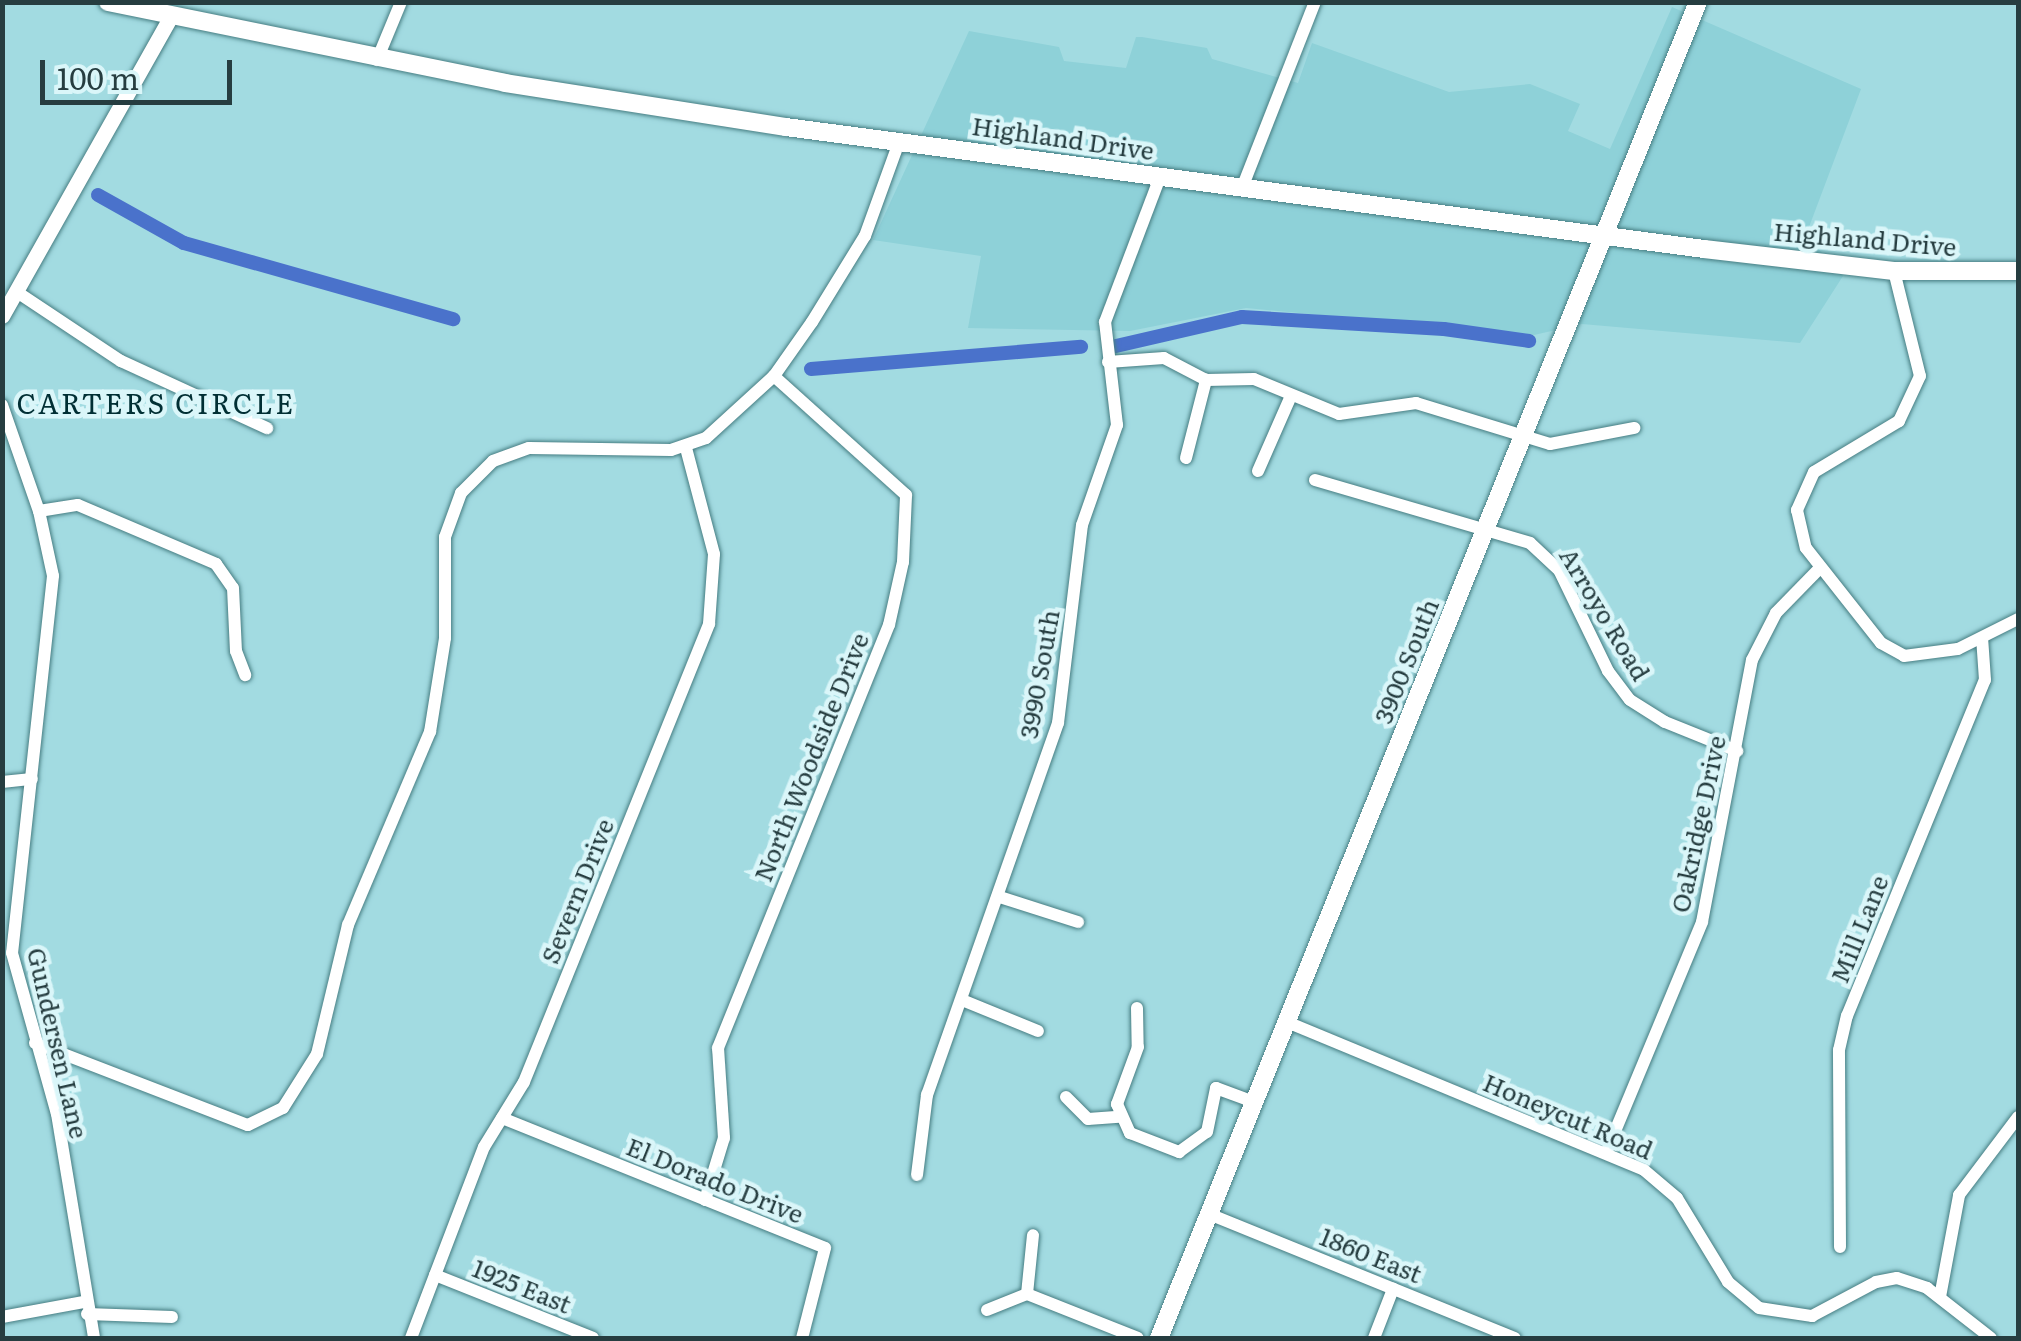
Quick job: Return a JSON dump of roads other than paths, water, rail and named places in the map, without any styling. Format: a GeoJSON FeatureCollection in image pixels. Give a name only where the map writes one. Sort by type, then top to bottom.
{"type":"FeatureCollection","features":[{"type":"Feature","properties":{"kind":"main road","name":"Highland Drive"},"geometry":{"type":"LineString","coordinates":[[108,2],[377,60],[898,142],[1894,271],[2018,271]]}},
{"type":"Feature","properties":{"kind":"main road","name":"3900 South"},"geometry":{"type":"LineString","coordinates":[[1160,1338],[1698,2]]}},
{"type":"Feature","properties":{"kind":"street"},"geometry":{"type":"LineString","coordinates":[[377,60],[400,2]]}},
{"type":"Feature","properties":{"kind":"street"},"geometry":{"type":"LineString","coordinates":[[1242,188],[1315,2]]}},
{"type":"Feature","properties":{"kind":"street"},"geometry":{"type":"LineString","coordinates":[[2,316],[170,18]]}},
{"type":"Feature","properties":{"kind":"street"},"geometry":{"type":"LineString","coordinates":[[35,1043],[248,1125],[284,1108],[317,1054],[353,910],[416,774],[441,684],[444,547],[461,493],[494,461],[529,448],[686,448],[774,376],[865,236],[898,142]]}},
{"type":"Feature","properties":{"kind":"street","name":"3990 South"},"geometry":{"type":"LineString","coordinates":[[917,1175],[923,1111],[1000,897],[1065,691],[1082,526],[1117,425],[1105,322],[1160,177]]}},
{"type":"Feature","properties":{"kind":"street"},"geometry":{"type":"LineString","coordinates":[[1894,271],[1920,376],[1898,421],[1834,456],[1805,488],[1796,510],[1818,570],[1892,651],[1922,656],[1982,641],[2018,619]]}},
{"type":"Feature","properties":{"kind":"street"},"geometry":{"type":"LineString","coordinates":[[17,292],[121,361],[268,428]]}},
{"type":"Feature","properties":{"kind":"street"},"geometry":{"type":"LineString","coordinates":[[1108,362],[1158,356],[1206,380],[1254,379],[1290,398],[1339,414],[1416,403],[1524,437],[1566,444],[1634,428]]}},
{"type":"Feature","properties":{"kind":"street","name":"North Woodside Drive"},"geometry":{"type":"LineString","coordinates":[[705,1200],[724,1138],[718,1048],[888,626],[903,562],[906,496],[774,376]]}},
{"type":"Feature","properties":{"kind":"street"},"geometry":{"type":"LineString","coordinates":[[1186,458],[1206,380]]}},
{"type":"Feature","properties":{"kind":"street"},"geometry":{"type":"LineString","coordinates":[[1258,471],[1290,398]]}},
{"type":"Feature","properties":{"kind":"street","name":"Gundersen Lane"},"geometry":{"type":"LineString","coordinates":[[2,405],[40,511],[54,616],[12,953],[57,1114],[86,1308],[94,1338]]}},
{"type":"Feature","properties":{"kind":"street","name":"Severn Drive"},"geometry":{"type":"LineString","coordinates":[[411,1338],[502,1118],[524,1082],[709,624],[714,554],[686,448]]}},
{"type":"Feature","properties":{"kind":"street","name":"Arroyo Road"},"geometry":{"type":"LineString","coordinates":[[1316,480],[1488,526],[1530,543],[1554,564],[1630,700],[1665,722],[1737,750]]}},
{"type":"Feature","properties":{"kind":"street"},"geometry":{"type":"LineString","coordinates":[[40,511],[78,505],[216,564],[232,588],[245,675]]}},
{"type":"Feature","properties":{"kind":"street","name":"Oakridge Drive"},"geometry":{"type":"LineString","coordinates":[[1606,1153],[1702,922],[1752,660],[1764,634],[1818,570]]}},
{"type":"Feature","properties":{"kind":"street","name":"Mill Lane"},"geometry":{"type":"LineString","coordinates":[[1840,1247],[1839,1050],[1847,1016],[1984,680],[1982,641]]}},
{"type":"Feature","properties":{"kind":"street"},"geometry":{"type":"LineString","coordinates":[[2,782],[32,779]]}},
{"type":"Feature","properties":{"kind":"street"},"geometry":{"type":"LineString","coordinates":[[1000,897],[1078,922]]}},
{"type":"Feature","properties":{"kind":"street"},"geometry":{"type":"LineString","coordinates":[[962,1000],[1038,1031]]}},
{"type":"Feature","properties":{"kind":"street"},"geometry":{"type":"LineString","coordinates":[[1136,1008],[1138,1047],[1118,1096],[1119,1117],[1138,1139],[1179,1152],[1207,1132],[1216,1088],[1254,1102]]}},
{"type":"Feature","properties":{"kind":"street","name":"Honeycut Road"},"geometry":{"type":"LineString","coordinates":[[1288,1022],[1606,1153],[1668,1188],[1728,1282],[1759,1308],[1812,1316],[1888,1279],[1917,1283],[1990,1338]]}},
{"type":"Feature","properties":{"kind":"street"},"geometry":{"type":"LineString","coordinates":[[1066,1097],[1088,1119],[1119,1117]]}},
{"type":"Feature","properties":{"kind":"street"},"geometry":{"type":"LineString","coordinates":[[1940,1297],[1959,1194],[2018,1116]]}},
{"type":"Feature","properties":{"kind":"street","name":"El Dorado Drive"},"geometry":{"type":"LineString","coordinates":[[502,1118],[825,1248],[802,1338]]}},
{"type":"Feature","properties":{"kind":"street","name":"1860 East"},"geometry":{"type":"LineString","coordinates":[[1209,1214],[1516,1338]]}},
{"type":"Feature","properties":{"kind":"street"},"geometry":{"type":"LineString","coordinates":[[1028,1294],[1033,1235]]}},
{"type":"Feature","properties":{"kind":"street","name":"1925 East"},"geometry":{"type":"LineString","coordinates":[[434,1276],[576,1335],[593,1338]]}},
{"type":"Feature","properties":{"kind":"street"},"geometry":{"type":"LineString","coordinates":[[1374,1338],[1393,1289]]}},
{"type":"Feature","properties":{"kind":"street"},"geometry":{"type":"LineString","coordinates":[[987,1310],[1028,1294],[1138,1338]]}},
{"type":"Feature","properties":{"kind":"street"},"geometry":{"type":"LineString","coordinates":[[2,1317],[86,1308],[172,1317]]}},
{"type":"Feature","properties":{"kind":"waterway"},"geometry":{"type":"LineString","coordinates":[[98,195],[184,243],[453,319]]}},
{"type":"Feature","properties":{"kind":"waterway"},"geometry":{"type":"LineString","coordinates":[[1116,346],[1242,317],[1444,329],[1529,341]]}},
{"type":"Feature","properties":{"kind":"waterway"},"geometry":{"type":"LineString","coordinates":[[811,369],[1081,347]]}},
{"type":"Feature","properties":{"kind":"district","name":"CARTERS CIRCLE"},"geometry":{"type":"Point","coordinates":[156,402]}}]}
